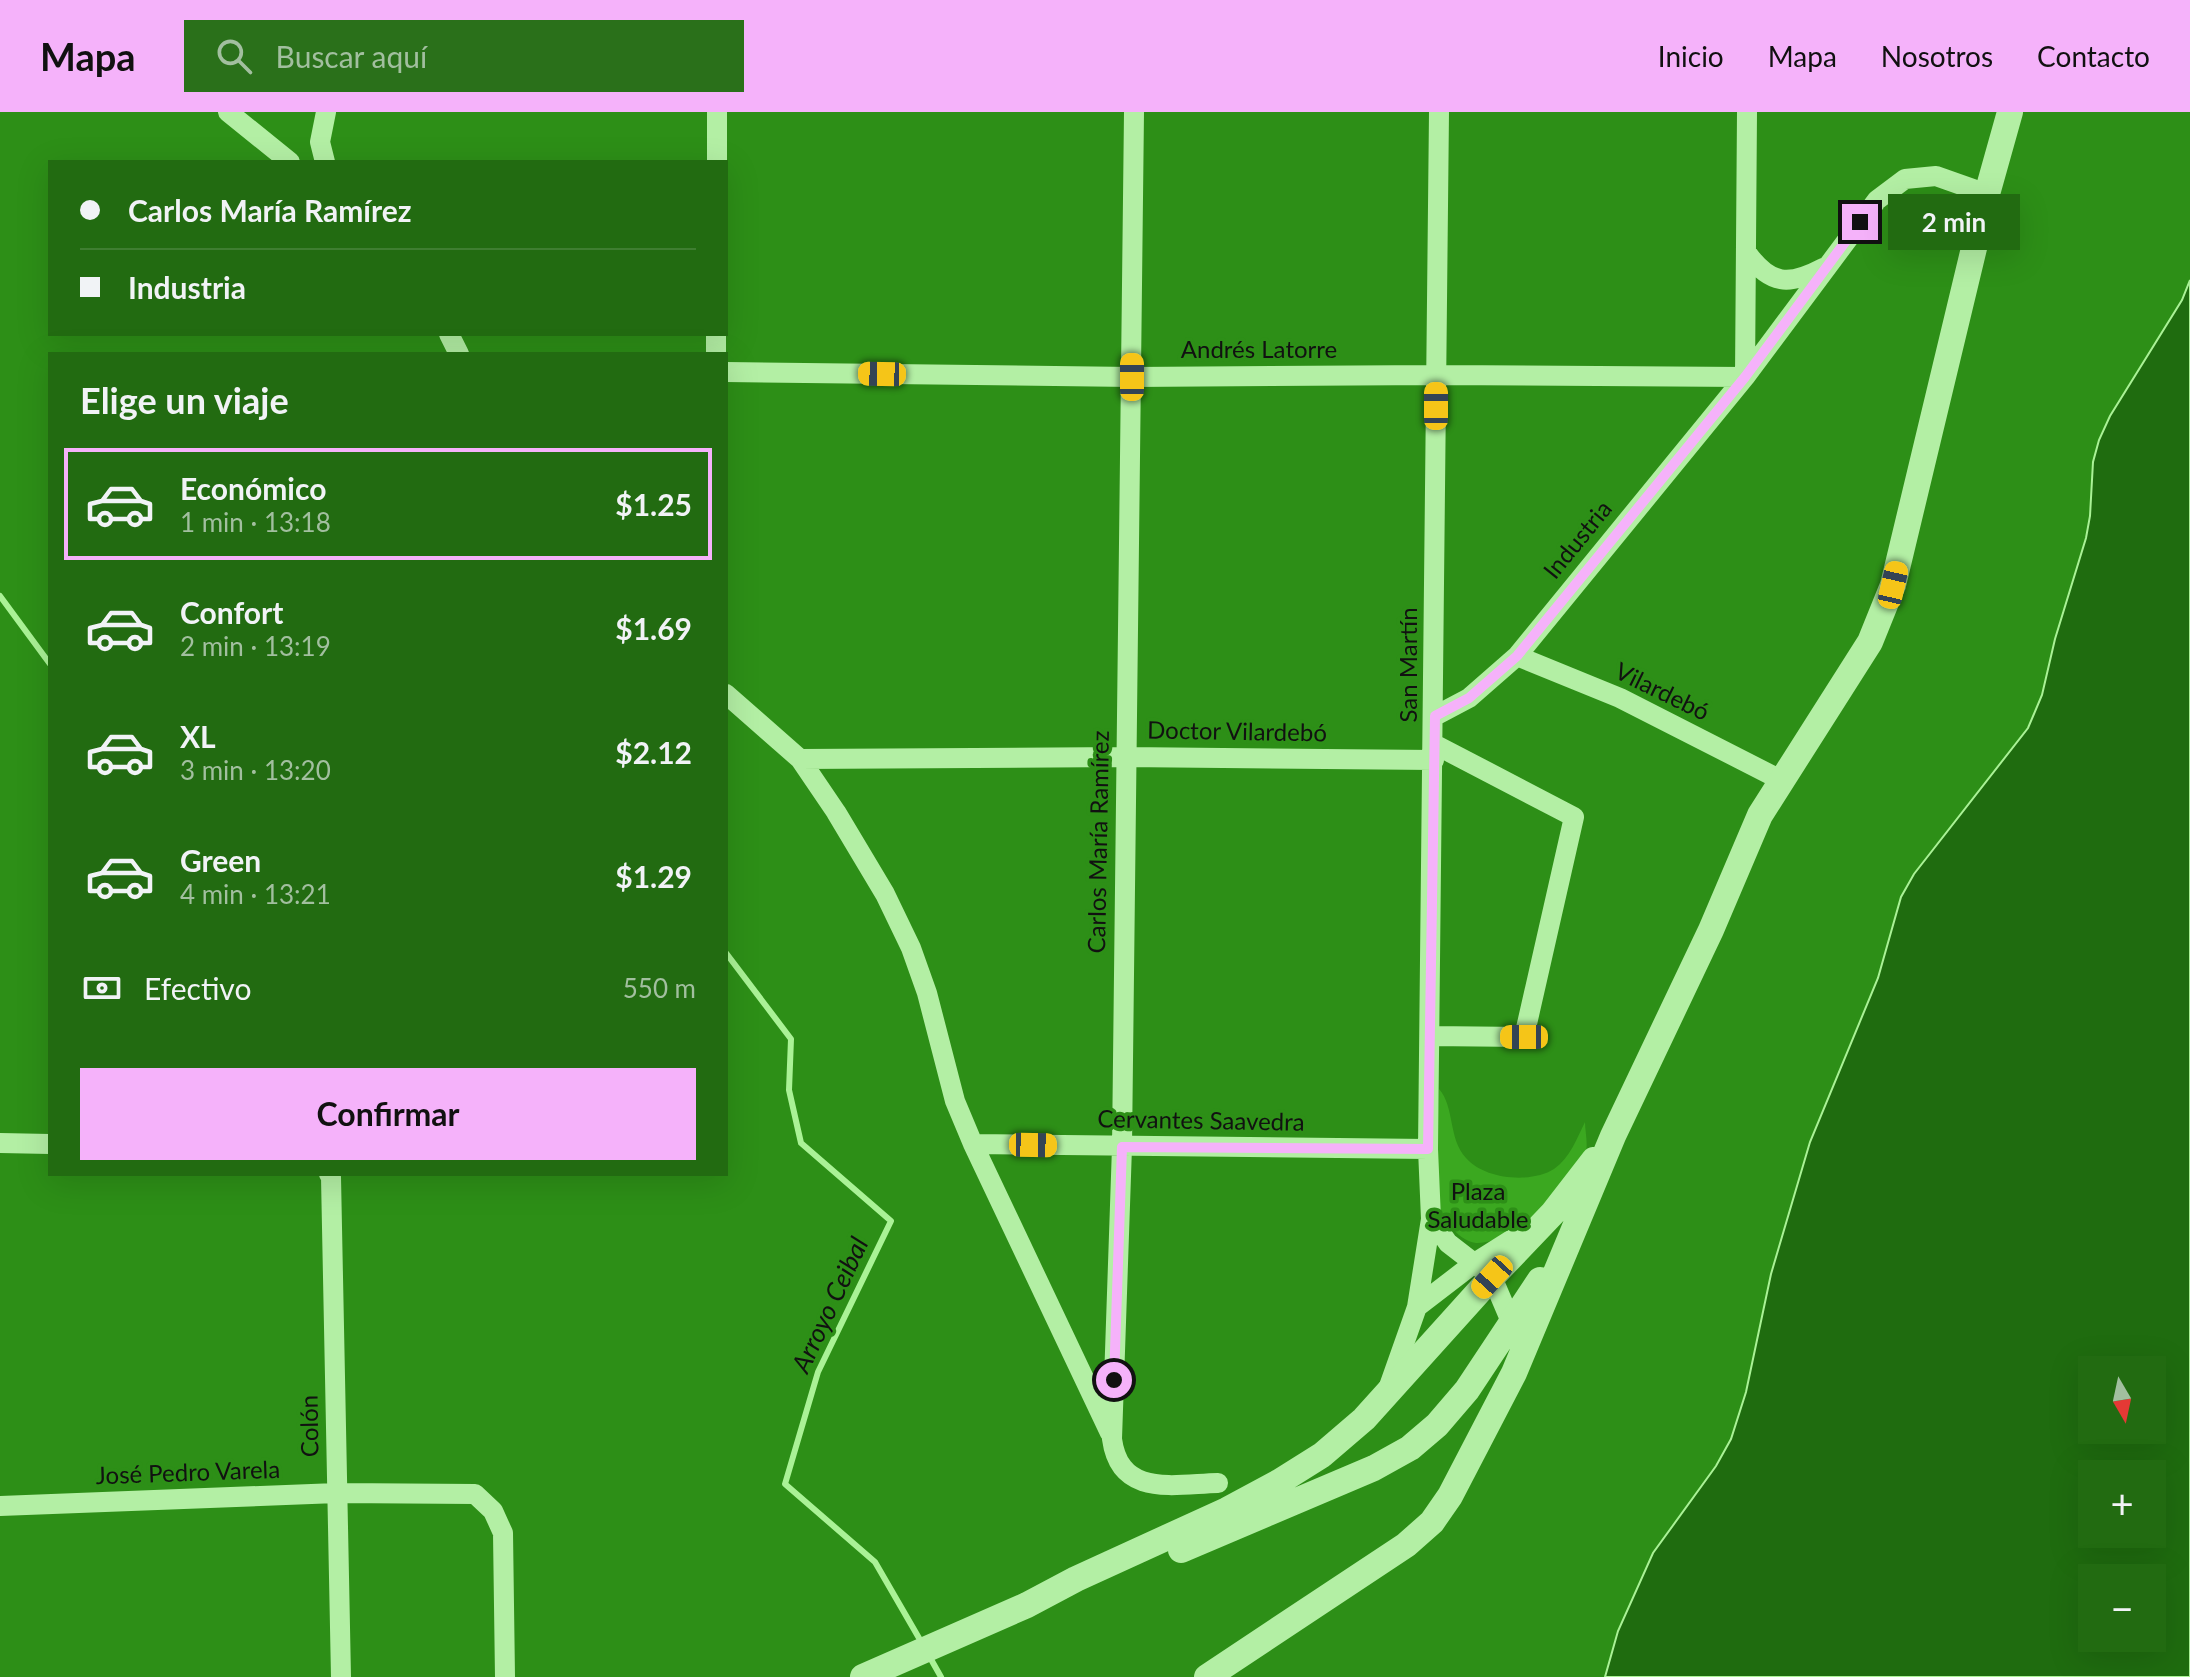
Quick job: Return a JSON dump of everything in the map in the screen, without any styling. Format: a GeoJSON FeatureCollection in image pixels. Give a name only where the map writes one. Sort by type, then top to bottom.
{"type":"FeatureCollection","features":[{"type":"Feature","properties":{"kind":"street"},"geometry":{"type":"LineString","coordinates":[[228,112],[288,160]]}},
{"type":"Feature","properties":{"kind":"street"},"geometry":{"type":"LineString","coordinates":[[324,160],[320,142],[326,112]]}},
{"type":"Feature","properties":{"kind":"street"},"geometry":{"type":"LineString","coordinates":[[717,112],[717,160]]}},
{"type":"Feature","properties":{"kind":"street","name":"Carlos María Ramírez"},"geometry":{"type":"LineString","coordinates":[[1134,112],[1122,1147],[1112,1439],[1114,1456],[1122,1470],[1140,1482],[1161,1485],[1218,1483]]}},
{"type":"Feature","properties":{"kind":"street","name":"San Martín"},"geometry":{"type":"LineString","coordinates":[[1385,1396],[1417,1307],[1431,1219],[1428,1149],[1435,716],[1439,112]]}},
{"type":"Feature","properties":{"kind":"street"},"geometry":{"type":"LineString","coordinates":[[1745,377],[1747,112]]}},
{"type":"Feature","properties":{"kind":"street"},"geometry":{"type":"LineString","coordinates":[[1207,1677],[1380,1564],[1432,1522],[1450,1496],[1514,1373],[1613,1136],[1711,930],[1760,815],[1870,642],[1884,613],[2010,112]]}},
{"type":"Feature","properties":{"kind":"street","name":"Industria"},"geometry":{"type":"LineString","coordinates":[[1435,716],[1469,698],[1517,656],[1745,377],[1877,200],[1905,179],[1936,176],[1987,194]]}},
{"type":"Feature","properties":{"kind":"street"},"geometry":{"type":"LineString","coordinates":[[1747,253],[1759,270],[1781,281],[1805,277],[1827,266]]}},
{"type":"Feature","properties":{"kind":"street","name":"Andrés Latorre"},"geometry":{"type":"LineString","coordinates":[[728,372],[1132,377],[1745,377]]}},
{"type":"Feature","properties":{"kind":"street","name":"Vilardebó"},"geometry":{"type":"LineString","coordinates":[[1517,656],[1620,698],[1781,780]]}},
{"type":"Feature","properties":{"kind":"street"},"geometry":{"type":"LineString","coordinates":[[728,696],[800,759],[885,894],[911,948],[927,993],[955,1101],[1112,1439]]}},
{"type":"Feature","properties":{"kind":"street"},"geometry":{"type":"LineString","coordinates":[[1430,1036],[1524,1037],[1574,817],[1434,752]]}},
{"type":"Feature","properties":{"kind":"street","name":"Doctor Vilardebó"},"geometry":{"type":"LineString","coordinates":[[800,759],[1434,752]]}},
{"type":"Feature","properties":{"kind":"street"},"geometry":{"type":"LineString","coordinates":[[1417,1307],[1482,1270],[1553,1213],[1613,1136]]}},
{"type":"Feature","properties":{"kind":"street"},"geometry":{"type":"LineString","coordinates":[[0,1143],[48,1144]]}},
{"type":"Feature","properties":{"kind":"street","name":"Cervantes Saavedra"},"geometry":{"type":"LineString","coordinates":[[973,1144],[1428,1149]]}},
{"type":"Feature","properties":{"kind":"street","name":"Colón"},"geometry":{"type":"LineString","coordinates":[[329,1176],[341,1677]]}},
{"type":"Feature","properties":{"kind":"street"},"geometry":{"type":"LineString","coordinates":[[1431,1219],[1448,1243],[1482,1270],[1512,1324],[1514,1373]]}},
{"type":"Feature","properties":{"kind":"street"},"geometry":{"type":"LineString","coordinates":[[1027,1605],[1081,1592],[1374,1468],[1410,1448],[1437,1425],[1467,1390],[1577,1227]]}},
{"type":"Feature","properties":{"kind":"street"},"geometry":{"type":"LineString","coordinates":[[863,1677],[984,1625],[1227,1510],[1322,1455],[1364,1419],[1385,1396],[1482,1270]]}},
{"type":"Feature","properties":{"kind":"street","name":"José Pedro Varela"},"geometry":{"type":"LineString","coordinates":[[0,1506],[337,1493],[475,1494],[493,1511],[503,1533],[505,1677]]}},
{"type":"Feature","properties":{"kind":"green space","name":"Plaza Saludable"},"geometry":{"type":"Polygon","coordinates":[[[1439,1089],[1444,1096],[1460,1150],[1474,1165],[1495,1175],[1533,1177],[1554,1169],[1569,1154],[1585,1122],[1586,1152],[1569,1180],[1523,1224],[1490,1241],[1469,1241],[1443,1218],[1437,1175],[1439,1089]]]}},
{"type":"Feature","properties":{"kind":"shaded area"},"geometry":{"type":"Polygon","coordinates":[[[2190,280],[2190,1677],[1605,1677],[1618,1631],[1653,1553],[1716,1466],[1731,1439],[1746,1392],[1771,1274],[1810,1142],[1878,978],[1901,897],[1914,874],[2028,728],[2042,695],[2055,639],[2086,538],[2093,462],[2110,416],[2182,300],[2190,280]]]}},
{"type":"Feature","properties":{"kind":"waterway","name":"Arroyo Ceibal"},"geometry":{"type":"LineString","coordinates":[[0,596],[48,661]]}},
{"type":"Feature","properties":{"kind":"waterway","name":"Arroyo Ceibal"},"geometry":{"type":"LineString","coordinates":[[728,956],[791,1039],[789,1090],[801,1143],[891,1221],[818,1372],[785,1484],[875,1562],[923,1645]]}},
{"type":"Feature","properties":{"kind":"waterway","name":"Arroyo Ceibal"},"geometry":{"type":"LineString","coordinates":[[928,1654],[941,1677]]}},
{"type":"Feature","properties":{"kind":"route"},"geometry":{"type":"LineString","coordinates":[[1114,1380],[1122,1147],[1428,1149],[1435,716],[1469,698],[1517,656],[1745,377],[1860,222]]}}]}
